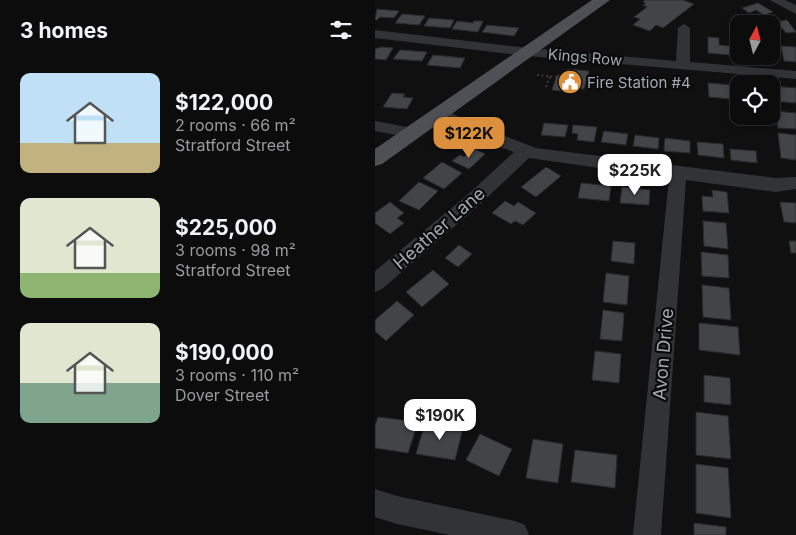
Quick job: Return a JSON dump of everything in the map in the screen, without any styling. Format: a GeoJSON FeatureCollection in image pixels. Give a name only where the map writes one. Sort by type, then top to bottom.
{"type":"FeatureCollection","features":[{"type":"Feature","properties":{"kind":"main road"},"geometry":{"type":"LineString","coordinates":[[375,159],[603,0]]}},
{"type":"Feature","properties":{"kind":"street"},"geometry":{"type":"LineString","coordinates":[[776,0],[796,10]]}},
{"type":"Feature","properties":{"kind":"street"},"geometry":{"type":"LineString","coordinates":[[683,65],[684,28]]}},
{"type":"Feature","properties":{"kind":"street","name":"Kings Row"},"geometry":{"type":"LineString","coordinates":[[375,34],[529,52],[796,75]]}},
{"type":"Feature","properties":{"kind":"street"},"geometry":{"type":"LineString","coordinates":[[442,113],[463,126],[525,152],[775,185],[796,183]]}},
{"type":"Feature","properties":{"kind":"street"},"geometry":{"type":"LineString","coordinates":[[375,126],[412,133]]}},
{"type":"Feature","properties":{"kind":"street","name":"Heather Lane"},"geometry":{"type":"LineString","coordinates":[[375,283],[471,202],[525,152]]}},
{"type":"Feature","properties":{"kind":"street","name":"Avon Drive"},"geometry":{"type":"LineString","coordinates":[[647,535],[678,172]]}},
{"type":"Feature","properties":{"kind":"street"},"geometry":{"type":"LineString","coordinates":[[375,503],[397,510],[515,535]]}},
{"type":"Feature","properties":{"kind":"path"},"geometry":{"type":"LineString","coordinates":[[537,75],[556,77]]}},
{"type":"Feature","properties":{"kind":"path"},"geometry":{"type":"LineString","coordinates":[[546,87],[549,76]]}},
{"type":"Feature","properties":{"kind":"building"},"geometry":{"type":"Polygon","coordinates":[[[645,0],[683,0],[694,4],[663,28],[656,25],[650,31],[633,25],[640,19],[634,17],[647,7],[643,5],[646,3],[643,2],[645,0]]]}},
{"type":"Feature","properties":{"kind":"building"},"geometry":{"type":"Polygon","coordinates":[[[758,3],[773,12],[764,15],[756,10],[749,13],[742,8],[758,3]]]}},
{"type":"Feature","properties":{"kind":"building"},"geometry":{"type":"Polygon","coordinates":[[[377,9],[399,11],[394,18],[380,17],[375,20],[377,9]]]}},
{"type":"Feature","properties":{"kind":"building"},"geometry":{"type":"Polygon","coordinates":[[[402,14],[425,16],[419,25],[395,23],[402,14]]]}},
{"type":"Feature","properties":{"kind":"building"},"geometry":{"type":"Polygon","coordinates":[[[429,18],[454,20],[450,28],[424,26],[429,18]]]}},
{"type":"Feature","properties":{"kind":"building"},"geometry":{"type":"Polygon","coordinates":[[[787,20],[796,32],[786,33],[780,27],[780,21],[787,20]]]}},
{"type":"Feature","properties":{"kind":"building"},"geometry":{"type":"Polygon","coordinates":[[[457,21],[473,23],[474,21],[483,21],[478,32],[452,29],[457,21]]]}},
{"type":"Feature","properties":{"kind":"building"},"geometry":{"type":"Polygon","coordinates":[[[487,25],[519,28],[514,36],[482,32],[487,25]]]}},
{"type":"Feature","properties":{"kind":"building"},"geometry":{"type":"Polygon","coordinates":[[[708,37],[719,38],[719,45],[730,46],[730,55],[708,53],[708,37]]]}},
{"type":"Feature","properties":{"kind":"building"},"geometry":{"type":"Polygon","coordinates":[[[781,46],[796,47],[796,62],[784,61],[781,46]]]}},
{"type":"Feature","properties":{"kind":"building"},"geometry":{"type":"Polygon","coordinates":[[[381,47],[393,48],[386,60],[375,59],[375,49],[381,47]]]}},
{"type":"Feature","properties":{"kind":"building"},"geometry":{"type":"Polygon","coordinates":[[[400,50],[427,52],[422,61],[393,59],[400,50]]]}},
{"type":"Feature","properties":{"kind":"building"},"geometry":{"type":"Polygon","coordinates":[[[433,55],[465,58],[460,68],[427,65],[433,55]]]}},
{"type":"Feature","properties":{"kind":"building","name":"Fire Station #4"},"geometry":{"type":"Polygon","coordinates":[[[567,69],[589,71],[584,89],[563,87],[562,91],[552,90],[557,75],[565,76],[567,69]]]}},
{"type":"Feature","properties":{"kind":"building"},"geometry":{"type":"Polygon","coordinates":[[[708,83],[730,85],[730,99],[709,97],[708,83]]]}},
{"type":"Feature","properties":{"kind":"building"},"geometry":{"type":"Polygon","coordinates":[[[780,87],[796,88],[796,103],[780,102],[780,87]]]}},
{"type":"Feature","properties":{"kind":"building"},"geometry":{"type":"Polygon","coordinates":[[[392,93],[405,94],[403,97],[413,98],[407,109],[383,107],[392,93]]]}},
{"type":"Feature","properties":{"kind":"building"},"geometry":{"type":"Polygon","coordinates":[[[780,111],[796,113],[796,129],[778,128],[777,125],[780,125],[780,111]]]}},
{"type":"Feature","properties":{"kind":"building"},"geometry":{"type":"Polygon","coordinates":[[[544,123],[568,125],[565,137],[541,135],[544,123]]]}},
{"type":"Feature","properties":{"kind":"building"},"geometry":{"type":"Polygon","coordinates":[[[573,125],[597,127],[594,142],[577,140],[578,134],[572,133],[573,125]]]}},
{"type":"Feature","properties":{"kind":"building"},"geometry":{"type":"Polygon","coordinates":[[[604,131],[628,134],[626,145],[601,142],[604,131]]]}},
{"type":"Feature","properties":{"kind":"building"},"geometry":{"type":"Polygon","coordinates":[[[778,133],[796,135],[796,160],[781,158],[778,133]]]}},
{"type":"Feature","properties":{"kind":"building"},"geometry":{"type":"Polygon","coordinates":[[[635,135],[659,138],[658,149],[633,146],[635,135]]]}},
{"type":"Feature","properties":{"kind":"building"},"geometry":{"type":"Polygon","coordinates":[[[665,138],[690,141],[690,153],[664,151],[665,138]]]}},
{"type":"Feature","properties":{"kind":"building"},"geometry":{"type":"Polygon","coordinates":[[[697,142],[723,144],[724,158],[698,155],[697,142]]]}},
{"type":"Feature","properties":{"kind":"building"},"geometry":{"type":"Polygon","coordinates":[[[473,148],[485,154],[469,169],[452,161],[460,155],[464,157],[473,148]]]}},
{"type":"Feature","properties":{"kind":"building"},"geometry":{"type":"Polygon","coordinates":[[[730,149],[756,151],[757,163],[731,160],[730,149]]]}},
{"type":"Feature","properties":{"kind":"building"},"geometry":{"type":"Polygon","coordinates":[[[442,162],[462,173],[444,189],[423,178],[442,162]]]}},
{"type":"Feature","properties":{"kind":"building"},"geometry":{"type":"Polygon","coordinates":[[[546,167],[561,176],[536,197],[521,187],[546,167]]]}},
{"type":"Feature","properties":{"kind":"building"},"geometry":{"type":"Polygon","coordinates":[[[419,182],[438,191],[419,210],[399,201],[419,182]]]}},
{"type":"Feature","properties":{"kind":"building"},"geometry":{"type":"Polygon","coordinates":[[[581,183],[611,186],[609,201],[578,198],[581,183]]]}},
{"type":"Feature","properties":{"kind":"building"},"geometry":{"type":"Polygon","coordinates":[[[622,187],[650,190],[649,205],[620,203],[622,187]]]}},
{"type":"Feature","properties":{"kind":"building"},"geometry":{"type":"Polygon","coordinates":[[[712,190],[727,192],[729,213],[703,211],[702,196],[713,197],[712,190]]]}},
{"type":"Feature","properties":{"kind":"building"},"geometry":{"type":"Polygon","coordinates":[[[505,201],[514,206],[518,202],[536,213],[523,225],[515,221],[511,224],[492,213],[505,201]]]}},
{"type":"Feature","properties":{"kind":"building"},"geometry":{"type":"Polygon","coordinates":[[[390,202],[404,213],[397,218],[404,223],[390,234],[375,223],[375,213],[390,202]]]}},
{"type":"Feature","properties":{"kind":"building"},"geometry":{"type":"Polygon","coordinates":[[[780,202],[796,203],[796,223],[784,222],[780,202]]]}},
{"type":"Feature","properties":{"kind":"building"},"geometry":{"type":"Polygon","coordinates":[[[703,221],[726,223],[728,249],[704,246],[703,221]]]}},
{"type":"Feature","properties":{"kind":"building"},"geometry":{"type":"Polygon","coordinates":[[[613,241],[635,243],[634,264],[611,261],[613,241]]]}},
{"type":"Feature","properties":{"kind":"building"},"geometry":{"type":"Polygon","coordinates":[[[789,241],[796,241],[796,253],[791,253],[789,241]]]}},
{"type":"Feature","properties":{"kind":"building"},"geometry":{"type":"Polygon","coordinates":[[[459,245],[472,254],[458,267],[445,258],[459,245]]]}},
{"type":"Feature","properties":{"kind":"building"},"geometry":{"type":"Polygon","coordinates":[[[701,252],[728,255],[729,278],[702,276],[701,252]]]}},
{"type":"Feature","properties":{"kind":"building"},"geometry":{"type":"Polygon","coordinates":[[[433,270],[449,284],[422,307],[406,292],[433,270]]]}},
{"type":"Feature","properties":{"kind":"building"},"geometry":{"type":"Polygon","coordinates":[[[606,273],[629,276],[627,305],[603,302],[606,273]]]}},
{"type":"Feature","properties":{"kind":"building"},"geometry":{"type":"Polygon","coordinates":[[[702,285],[729,288],[731,320],[703,317],[702,285]]]}},
{"type":"Feature","properties":{"kind":"building"},"geometry":{"type":"Polygon","coordinates":[[[397,301],[414,315],[386,341],[375,331],[375,320],[397,301]]]}},
{"type":"Feature","properties":{"kind":"building"},"geometry":{"type":"Polygon","coordinates":[[[603,310],[624,313],[622,341],[600,339],[603,310]]]}},
{"type":"Feature","properties":{"kind":"building"},"geometry":{"type":"Polygon","coordinates":[[[699,323],[738,327],[740,355],[699,350],[699,323]]]}},
{"type":"Feature","properties":{"kind":"building"},"geometry":{"type":"Polygon","coordinates":[[[595,351],[621,354],[619,383],[592,380],[595,351]]]}},
{"type":"Feature","properties":{"kind":"building"},"geometry":{"type":"Polygon","coordinates":[[[704,375],[730,378],[731,405],[704,402],[704,375]]]}},
{"type":"Feature","properties":{"kind":"building"},"geometry":{"type":"Polygon","coordinates":[[[696,412],[728,416],[731,459],[696,455],[696,412]]]}},
{"type":"Feature","properties":{"kind":"building"},"geometry":{"type":"Polygon","coordinates":[[[378,417],[418,422],[408,453],[375,448],[375,425],[378,417]]]}},
{"type":"Feature","properties":{"kind":"building"},"geometry":{"type":"Polygon","coordinates":[[[425,423],[463,428],[455,460],[416,454],[425,423]]]}},
{"type":"Feature","properties":{"kind":"building"},"geometry":{"type":"Polygon","coordinates":[[[480,434],[512,449],[499,476],[466,460],[480,434]]]}},
{"type":"Feature","properties":{"kind":"building"},"geometry":{"type":"Polygon","coordinates":[[[533,439],[563,444],[558,483],[526,478],[533,439]]]}},
{"type":"Feature","properties":{"kind":"building"},"geometry":{"type":"Polygon","coordinates":[[[575,450],[617,455],[615,488],[571,482],[575,450]]]}},
{"type":"Feature","properties":{"kind":"building"},"geometry":{"type":"Polygon","coordinates":[[[696,464],[728,468],[731,518],[696,513],[696,464]]]}},
{"type":"Feature","properties":{"kind":"building"},"geometry":{"type":"Polygon","coordinates":[[[694,523],[726,527],[726,535],[694,535],[694,523]]]}},
{"type":"Feature","properties":{"kind":"place","name":"Fire Station #4"},"geometry":{"type":"Point","coordinates":[570,82]}}]}
